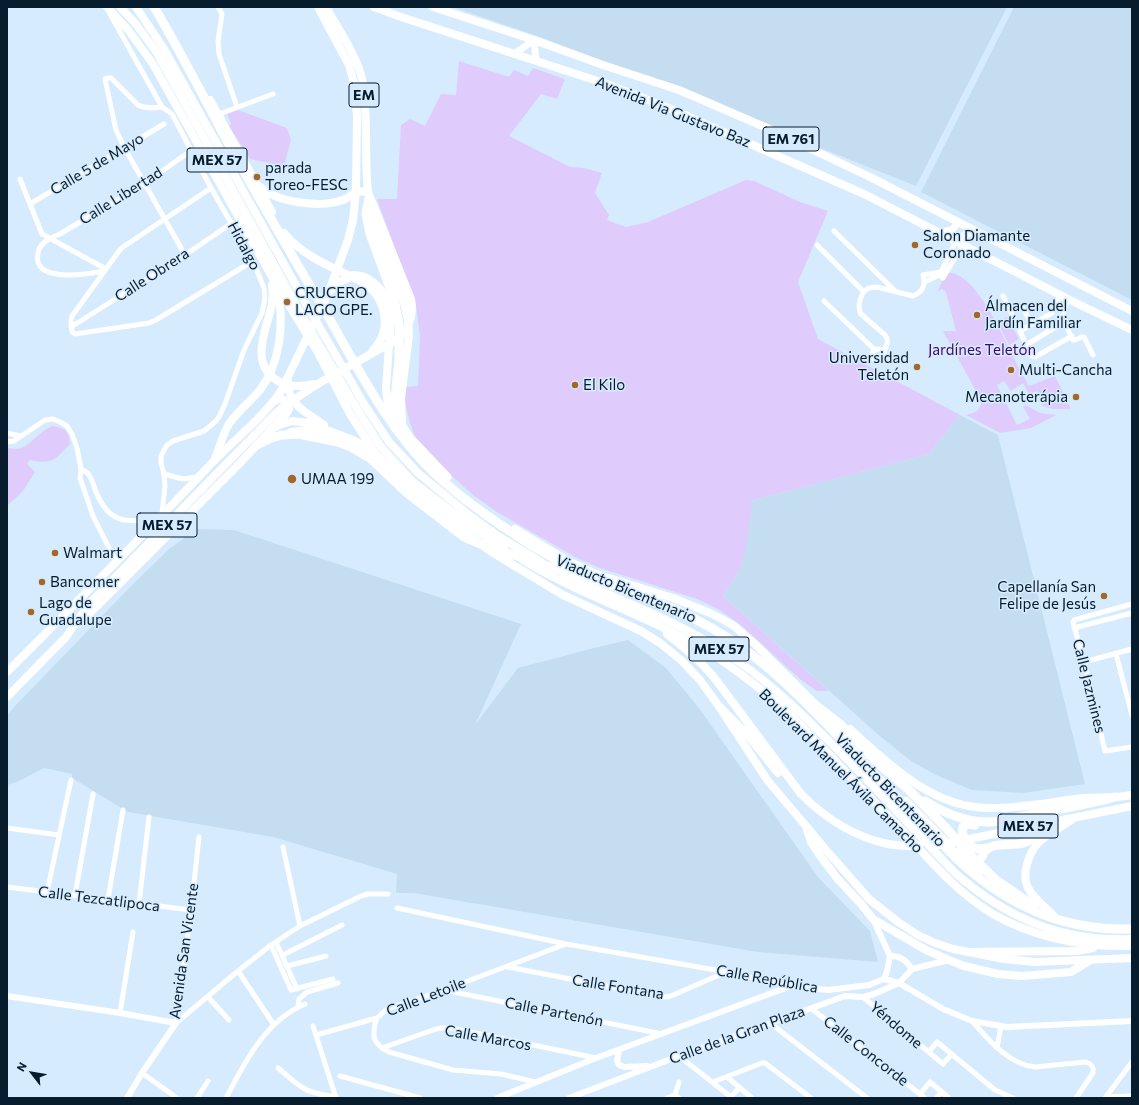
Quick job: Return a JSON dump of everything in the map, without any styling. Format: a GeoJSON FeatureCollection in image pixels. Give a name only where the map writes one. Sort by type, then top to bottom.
{"type":"FeatureCollection","features":[{"type":"Feature","properties":{"kind":"highway","name":"Viaducto Bicentenario"},"geometry":{"type":"LineString","coordinates":[[154,7],[363,376],[396,429],[421,460],[433,472],[462,498],[501,526],[552,558],[595,579],[658,602],[693,618],[729,638],[759,660],[797,694],[958,860],[984,882],[1017,903],[1051,918],[1086,927],[1132,929]]}},
{"type":"Feature","properties":{"kind":"highway"},"geometry":{"type":"LineString","coordinates":[[369,195],[366,213],[370,234],[396,307],[400,332],[399,369],[395,403],[397,415],[405,432],[445,475],[501,526]]}},
{"type":"Feature","properties":{"kind":"highway"},"geometry":{"type":"LineString","coordinates":[[314,431],[333,441]]}},
{"type":"Feature","properties":{"kind":"highway"},"geometry":{"type":"LineString","coordinates":[[257,445],[271,438],[286,434],[304,435],[333,441],[364,450],[412,497],[469,540],[570,573],[600,586],[634,593]]}},
{"type":"Feature","properties":{"kind":"highway"},"geometry":{"type":"LineString","coordinates":[[797,694],[817,706],[840,724],[882,766],[909,790],[944,826],[966,853],[968,860]]}},
{"type":"Feature","properties":{"kind":"highway"},"geometry":{"type":"LineString","coordinates":[[909,790],[947,814],[966,819],[991,821],[1090,804],[1115,797]]}},
{"type":"Feature","properties":{"kind":"highway"},"geometry":{"type":"LineString","coordinates":[[1019,817],[1014,820],[994,825],[968,824],[963,827],[962,834],[967,842],[978,849],[1024,843],[1057,824],[1074,818]]}},
{"type":"Feature","properties":{"kind":"highway"},"geometry":{"type":"LineString","coordinates":[[982,857],[985,850],[988,848]]}},
{"type":"Feature","properties":{"kind":"highway"},"geometry":{"type":"LineString","coordinates":[[963,850],[982,857],[997,879]]}},
{"type":"Feature","properties":{"kind":"highway"},"geometry":{"type":"LineString","coordinates":[[963,850],[997,879],[1040,911]]}},
{"type":"Feature","properties":{"kind":"main road","name":"MEX 57"},"geometry":{"type":"LineString","coordinates":[[107,7],[129,31],[153,64],[276,284]]}},
{"type":"Feature","properties":{"kind":"main road","name":"MEX 57"},"geometry":{"type":"LineString","coordinates":[[120,7],[135,23],[157,53],[303,323]]}},
{"type":"Feature","properties":{"kind":"main road","name":"Boulevard Manuel Ávila Camacho"},"geometry":{"type":"LineString","coordinates":[[136,7],[164,49],[309,309],[364,404],[389,442],[418,473],[469,515],[498,536],[573,579],[652,614],[699,637],[768,684],[800,712],[859,771],[954,872],[968,885],[997,905],[1010,913],[1048,928],[1075,935],[1117,940],[1132,939]]}},
{"type":"Feature","properties":{"kind":"main road","name":"Boulevard Manuel Ávila Camacho"},"geometry":{"type":"LineString","coordinates":[[158,7],[254,184],[390,416],[406,438],[429,464],[472,502],[566,560],[596,574],[672,598],[722,619],[734,626],[756,645],[810,699],[886,780],[963,850],[976,873],[1008,896],[1040,911],[1080,922],[1132,926]]}},
{"type":"Feature","properties":{"kind":"main road","name":"EM"},"geometry":{"type":"LineString","coordinates":[[318,7],[361,75],[364,97],[369,195]]}},
{"type":"Feature","properties":{"kind":"main road","name":"EM"},"geometry":{"type":"LineString","coordinates":[[326,7],[353,64],[357,116],[356,192]]}},
{"type":"Feature","properties":{"kind":"main road","name":"Avenida Via Gustavo Baz"},"geometry":{"type":"LineString","coordinates":[[374,7],[607,84],[671,109],[864,194],[960,242],[1060,295],[1132,330]]}},
{"type":"Feature","properties":{"kind":"main road","name":"Avenida Via Gustavo Baz"},"geometry":{"type":"LineString","coordinates":[[433,7],[679,90],[782,135],[872,178],[1132,311]]}},
{"type":"Feature","properties":{"kind":"main road"},"geometry":{"type":"LineString","coordinates":[[514,54],[534,40],[536,61]]}},
{"type":"Feature","properties":{"kind":"main road"},"geometry":{"type":"LineString","coordinates":[[353,77],[356,73],[361,75]]}},
{"type":"Feature","properties":{"kind":"main road"},"geometry":{"type":"LineString","coordinates":[[254,184],[276,197],[307,203],[339,201],[350,197],[356,192]]}},
{"type":"Feature","properties":{"kind":"main road"},"geometry":{"type":"LineString","coordinates":[[356,192],[369,195]]}},
{"type":"Feature","properties":{"kind":"main road"},"geometry":{"type":"LineString","coordinates":[[213,462],[263,414],[275,401],[281,391],[327,296],[348,240],[353,220],[356,192]]}},
{"type":"Feature","properties":{"kind":"main road"},"geometry":{"type":"LineString","coordinates":[[369,195],[411,299],[412,310],[406,329],[396,340],[371,353]]}},
{"type":"Feature","properties":{"kind":"main road"},"geometry":{"type":"LineString","coordinates":[[369,195],[370,211],[373,221],[404,303],[408,320],[408,335],[401,405],[406,438]]}},
{"type":"Feature","properties":{"kind":"main road"},"geometry":{"type":"LineString","coordinates":[[940,232],[952,230],[958,223]]}},
{"type":"Feature","properties":{"kind":"main road"},"geometry":{"type":"LineString","coordinates":[[960,242],[962,235],[965,233],[977,232]]}},
{"type":"Feature","properties":{"kind":"main road"},"geometry":{"type":"LineString","coordinates":[[284,233],[302,251],[366,284],[375,292],[381,302],[385,318],[384,329],[378,345],[371,353]]}},
{"type":"Feature","properties":{"kind":"main road"},"geometry":{"type":"LineString","coordinates":[[269,272],[272,283],[273,297],[262,344],[261,353],[264,365],[269,373],[276,379],[288,385],[305,386],[321,382]]}},
{"type":"Feature","properties":{"kind":"main road"},"geometry":{"type":"LineString","coordinates":[[327,296],[336,285],[344,279],[363,274],[372,276],[389,288]]}},
{"type":"Feature","properties":{"kind":"main road"},"geometry":{"type":"LineString","coordinates":[[353,276],[366,277],[377,285],[386,297],[390,309],[392,321],[386,389],[390,416]]}},
{"type":"Feature","properties":{"kind":"main road"},"geometry":{"type":"LineString","coordinates":[[276,284],[303,323],[350,414],[375,453],[408,487],[490,552],[563,595],[641,631],[660,643],[681,660],[700,680],[718,705],[768,781],[869,899],[898,922],[918,935],[935,943],[1004,960],[1035,962],[1132,958]]}},
{"type":"Feature","properties":{"kind":"main road"},"geometry":{"type":"LineString","coordinates":[[213,462],[228,427],[234,418],[259,391],[267,379],[273,365],[278,348],[280,327],[280,304],[276,284]]}},
{"type":"Feature","properties":{"kind":"main road","name":"Boulevard Manuel Ávila Camacho"},"geometry":{"type":"LineString","coordinates":[[303,323],[318,342],[381,447],[412,481],[494,543],[572,587],[693,643],[722,660],[780,706],[813,738],[956,887],[1001,918],[1033,932],[1065,941],[1101,946],[1132,946]]}},
{"type":"Feature","properties":{"kind":"main road","name":"MEX 57"},"geometry":{"type":"LineString","coordinates":[[7,697],[66,637],[89,604],[273,416],[284,406],[321,382],[371,353]]}},
{"type":"Feature","properties":{"kind":"main road"},"geometry":{"type":"LineString","coordinates":[[291,372],[288,385],[293,401],[298,407],[329,430]]}},
{"type":"Feature","properties":{"kind":"main road"},"geometry":{"type":"LineString","coordinates":[[66,637],[287,413],[289,404],[286,400],[279,398],[275,401]]}},
{"type":"Feature","properties":{"kind":"main road"},"geometry":{"type":"LineString","coordinates":[[270,431],[282,424],[297,421],[308,423],[353,440],[364,450]]}},
{"type":"Feature","properties":{"kind":"main road"},"geometry":{"type":"LineString","coordinates":[[286,434],[299,430],[314,431],[375,453]]}},
{"type":"Feature","properties":{"kind":"main road","name":"MEX 57"},"geometry":{"type":"LineString","coordinates":[[7,672],[213,462]]}},
{"type":"Feature","properties":{"kind":"main road","name":"MEX 57"},"geometry":{"type":"LineString","coordinates":[[656,625],[703,664],[800,794],[833,821],[870,839],[888,844],[934,846],[1132,806]]}},
{"type":"Feature","properties":{"kind":"main road"},"geometry":{"type":"LineString","coordinates":[[810,699],[835,716],[889,764],[915,783],[930,792],[966,806],[1011,808],[1085,798],[1132,795]]}},
{"type":"Feature","properties":{"kind":"main road"},"geometry":{"type":"LineString","coordinates":[[718,705],[745,732],[778,772],[800,794]]}},
{"type":"Feature","properties":{"kind":"main road"},"geometry":{"type":"LineString","coordinates":[[1053,915],[1032,894],[1027,886],[1026,869],[1032,853],[1039,842],[1074,818]]}},
{"type":"Feature","properties":{"kind":"main road"},"geometry":{"type":"LineString","coordinates":[[806,825],[811,842],[820,855],[837,878],[873,919],[926,950],[964,966],[998,974],[1022,976],[1071,972],[1091,960]]}},
{"type":"Feature","properties":{"kind":"main road"},"geometry":{"type":"LineString","coordinates":[[968,860],[981,872],[997,879]]}},
{"type":"Feature","properties":{"kind":"main road"},"geometry":{"type":"LineString","coordinates":[[968,952],[1077,951],[1101,946]]}},
{"type":"Feature","properties":{"kind":"street","name":"Hidalgo"},"geometry":{"type":"LineString","coordinates":[[107,7],[162,107],[172,114],[211,188],[253,261],[264,288],[264,303],[259,319],[240,362],[226,404],[219,417],[210,427],[198,433],[177,439],[167,445],[161,456],[165,486],[160,517]]}},
{"type":"Feature","properties":{"kind":"street"},"geometry":{"type":"LineString","coordinates":[[218,7],[222,14],[218,42],[219,54],[237,107]]}},
{"type":"Feature","properties":{"kind":"street"},"geometry":{"type":"LineString","coordinates":[[162,107],[145,108],[138,105],[111,78],[107,78],[105,82],[116,130],[164,220],[185,255]]}},
{"type":"Feature","properties":{"kind":"street"},"geometry":{"type":"LineString","coordinates":[[222,113],[273,94]]}},
{"type":"Feature","properties":{"kind":"street","name":"Calle 5 de Mayo"},"geometry":{"type":"LineString","coordinates":[[30,204],[164,124]]}},
{"type":"Feature","properties":{"kind":"street","name":"Calle Libertad"},"geometry":{"type":"LineString","coordinates":[[49,238],[60,234],[145,183],[192,150]]}},
{"type":"Feature","properties":{"kind":"street"},"geometry":{"type":"LineString","coordinates":[[20,179],[41,232],[105,270]]}},
{"type":"Feature","properties":{"kind":"street"},"geometry":{"type":"LineString","coordinates":[[211,188],[123,247],[72,316],[72,332],[75,334],[149,323],[253,261]]}},
{"type":"Feature","properties":{"kind":"street","name":"Calle Obrera"},"geometry":{"type":"LineString","coordinates":[[71,327],[185,255],[232,223]]}},
{"type":"Feature","properties":{"kind":"street"},"geometry":{"type":"LineString","coordinates":[[834,231],[896,292]]}},
{"type":"Feature","properties":{"kind":"street"},"geometry":{"type":"LineString","coordinates":[[49,238],[40,246],[37,255],[40,266],[44,270],[71,275],[87,274],[105,270]]}},
{"type":"Feature","properties":{"kind":"street"},"geometry":{"type":"LineString","coordinates":[[875,350],[872,354],[874,360],[881,361],[884,357],[884,352],[888,342],[885,335],[861,314],[859,310],[864,292],[872,287],[877,287],[913,296],[920,291],[925,282],[942,274],[960,242]]}},
{"type":"Feature","properties":{"kind":"street"},"geometry":{"type":"LineString","coordinates":[[817,245],[864,292]]}},
{"type":"Feature","properties":{"kind":"street"},"geometry":{"type":"LineString","coordinates":[[925,282],[923,275],[942,274]]}},
{"type":"Feature","properties":{"kind":"street"},"geometry":{"type":"LineString","coordinates":[[1020,331],[1052,313],[1060,295]]}},
{"type":"Feature","properties":{"kind":"street"},"geometry":{"type":"LineString","coordinates":[[1002,296],[1020,331],[1030,355],[1035,357],[1072,336]]}},
{"type":"Feature","properties":{"kind":"street"},"geometry":{"type":"LineString","coordinates":[[1068,299],[1062,316],[1064,322],[1074,340],[1084,337],[1093,355]]}},
{"type":"Feature","properties":{"kind":"street"},"geometry":{"type":"LineString","coordinates":[[824,301],[875,350],[880,349],[884,352]]}},
{"type":"Feature","properties":{"kind":"street"},"geometry":{"type":"LineString","coordinates":[[1022,307],[1032,324]]}},
{"type":"Feature","properties":{"kind":"street"},"geometry":{"type":"LineString","coordinates":[[1026,345],[1064,322]]}},
{"type":"Feature","properties":{"kind":"street"},"geometry":{"type":"LineString","coordinates":[[7,442],[14,441],[45,420],[53,419],[67,426],[72,434],[77,448],[81,469],[80,478],[93,516],[116,562]]}},
{"type":"Feature","properties":{"kind":"street"},"geometry":{"type":"LineString","coordinates":[[7,434],[20,436]]}},
{"type":"Feature","properties":{"kind":"street"},"geometry":{"type":"LineString","coordinates":[[81,469],[89,474],[101,503],[114,516],[121,519],[137,521],[160,517]]}},
{"type":"Feature","properties":{"kind":"street"},"geometry":{"type":"LineString","coordinates":[[164,474],[183,478],[200,476]]}},
{"type":"Feature","properties":{"kind":"street","name":"Calle Jazmines"},"geometry":{"type":"LineString","coordinates":[[1132,604],[1073,621],[1105,751],[1132,747]]}},
{"type":"Feature","properties":{"kind":"street"},"geometry":{"type":"LineString","coordinates":[[1074,628],[1132,613]]}},
{"type":"Feature","properties":{"kind":"street"},"geometry":{"type":"LineString","coordinates":[[1084,662],[1132,649]]}},
{"type":"Feature","properties":{"kind":"street"},"geometry":{"type":"LineString","coordinates":[[1116,654],[1132,715]]}},
{"type":"Feature","properties":{"kind":"street"},"geometry":{"type":"LineString","coordinates":[[47,892],[71,780]]}},
{"type":"Feature","properties":{"kind":"street"},"geometry":{"type":"LineString","coordinates":[[75,895],[94,794]]}},
{"type":"Feature","properties":{"kind":"street"},"geometry":{"type":"LineString","coordinates":[[108,900],[123,810]]}},
{"type":"Feature","properties":{"kind":"street"},"geometry":{"type":"LineString","coordinates":[[139,904],[149,817]]}},
{"type":"Feature","properties":{"kind":"street"},"geometry":{"type":"LineString","coordinates":[[7,828],[59,835]]}},
{"type":"Feature","properties":{"kind":"street","name":"Avenida San Vicente"},"geometry":{"type":"LineString","coordinates":[[127,1098],[176,1023],[199,837]]}},
{"type":"Feature","properties":{"kind":"street"},"geometry":{"type":"LineString","coordinates":[[283,847],[300,926]]}},
{"type":"Feature","properties":{"kind":"street","name":"Calle Tezcatlipoca"},"geometry":{"type":"LineString","coordinates":[[7,887],[191,910]]}},
{"type":"Feature","properties":{"kind":"street"},"geometry":{"type":"LineString","coordinates":[[7,996],[176,1023],[238,971],[300,926],[361,896],[368,894],[388,894]]}},
{"type":"Feature","properties":{"kind":"street","name":"Calle República"},"geometry":{"type":"LineString","coordinates":[[397,908],[566,944],[727,972],[791,986],[828,990],[869,985],[884,979]]}},
{"type":"Feature","properties":{"kind":"street"},"geometry":{"type":"LineString","coordinates":[[873,919],[890,956],[884,979],[899,983],[943,1009],[972,1021],[1007,1027],[1132,1021]]}},
{"type":"Feature","properties":{"kind":"street"},"geometry":{"type":"LineString","coordinates":[[283,955],[342,925]]}},
{"type":"Feature","properties":{"kind":"street"},"geometry":{"type":"LineString","coordinates":[[120,1013],[133,932]]}},
{"type":"Feature","properties":{"kind":"street"},"geometry":{"type":"LineString","coordinates":[[274,944],[283,955],[294,989]]}},
{"type":"Feature","properties":{"kind":"street"},"geometry":{"type":"LineString","coordinates":[[274,944],[294,989]]}},
{"type":"Feature","properties":{"kind":"street","name":"Calle Letoile"},"geometry":{"type":"LineString","coordinates":[[382,1048],[376,1042],[374,1037],[375,1024],[377,1018],[387,1009],[444,990],[566,944]]}},
{"type":"Feature","properties":{"kind":"street"},"geometry":{"type":"LineString","coordinates":[[287,966],[326,956]]}},
{"type":"Feature","properties":{"kind":"street"},"geometry":{"type":"LineString","coordinates":[[890,956],[903,959],[912,969],[949,960]]}},
{"type":"Feature","properties":{"kind":"street","name":"Calle Fontana"},"geometry":{"type":"LineString","coordinates":[[506,967],[664,997],[671,996],[727,972]]}},
{"type":"Feature","properties":{"kind":"street","name":"Calle de la Gran Plaza"},"geometry":{"type":"LineString","coordinates":[[568,1098],[845,996],[863,997],[874,994],[899,983],[912,969]]}},
{"type":"Feature","properties":{"kind":"street"},"geometry":{"type":"LineString","coordinates":[[238,971],[274,1025]]}},
{"type":"Feature","properties":{"kind":"street"},"geometry":{"type":"LineString","coordinates":[[294,989],[332,979]]}},
{"type":"Feature","properties":{"kind":"street"},"geometry":{"type":"LineString","coordinates":[[298,1007],[300,999],[307,992],[338,983]]}},
{"type":"Feature","properties":{"kind":"street","name":"Calle de la Gran Plaza"},"geometry":{"type":"LineString","coordinates":[[497,1098],[596,1058],[791,986]]}},
{"type":"Feature","properties":{"kind":"street","name":"Calle Partenón"},"geometry":{"type":"LineString","coordinates":[[444,990],[663,1034]]}},
{"type":"Feature","properties":{"kind":"street"},"geometry":{"type":"LineString","coordinates":[[208,997],[229,1020]]}},
{"type":"Feature","properties":{"kind":"street","name":"Yéndome"},"geometry":{"type":"LineString","coordinates":[[863,997],[943,1064],[952,1054]]}},
{"type":"Feature","properties":{"kind":"street"},"geometry":{"type":"LineString","coordinates":[[226,1098],[246,1059],[258,1042],[274,1025],[289,1013],[305,1004]]}},
{"type":"Feature","properties":{"kind":"street","name":"Calle Concorde"},"geometry":{"type":"LineString","coordinates":[[812,1009],[925,1098]]}},
{"type":"Feature","properties":{"kind":"street"},"geometry":{"type":"LineString","coordinates":[[316,1035],[377,1018]]}},
{"type":"Feature","properties":{"kind":"street"},"geometry":{"type":"LineString","coordinates":[[972,1021],[997,1048],[1015,1060],[1028,1066],[1035,1067],[1086,1062],[1089,1063],[1093,1066],[1093,1073],[1076,1098]]}},
{"type":"Feature","properties":{"kind":"street"},"geometry":{"type":"LineString","coordinates":[[770,1023],[867,1098]]}},
{"type":"Feature","properties":{"kind":"street"},"geometry":{"type":"LineString","coordinates":[[278,1068],[297,1084],[307,1090],[336,1097],[313,1026]]}},
{"type":"Feature","properties":{"kind":"street"},"geometry":{"type":"LineString","coordinates":[[997,1048],[1001,1026]]}},
{"type":"Feature","properties":{"kind":"street","name":"Calle Marcos"},"geometry":{"type":"LineString","coordinates":[[382,1048],[433,1030],[451,1028],[596,1058]]}},
{"type":"Feature","properties":{"kind":"street","name":"Yéndome"},"geometry":{"type":"LineString","coordinates":[[929,1052],[937,1042],[996,1090],[1013,1098]]}},
{"type":"Feature","properties":{"kind":"street"},"geometry":{"type":"LineString","coordinates":[[382,1048],[389,1052],[453,1070],[501,1074],[535,1082]]}},
{"type":"Feature","properties":{"kind":"street"},"geometry":{"type":"LineString","coordinates":[[619,1050],[617,1061],[621,1067],[653,1066]]}},
{"type":"Feature","properties":{"kind":"street"},"geometry":{"type":"LineString","coordinates":[[679,1056],[731,1097],[739,1088]]}},
{"type":"Feature","properties":{"kind":"street"},"geometry":{"type":"LineString","coordinates":[[1105,1097],[1132,1062]]}},
{"type":"Feature","properties":{"kind":"street"},"geometry":{"type":"LineString","coordinates":[[713,1082],[765,1063],[811,1098]]}},
{"type":"Feature","properties":{"kind":"street"},"geometry":{"type":"LineString","coordinates":[[142,1073],[177,1098]]}},
{"type":"Feature","properties":{"kind":"street"},"geometry":{"type":"LineString","coordinates":[[340,1076],[420,1098]]}},
{"type":"Feature","properties":{"kind":"street"},"geometry":{"type":"LineString","coordinates":[[727,1077],[752,1098]]}},
{"type":"Feature","properties":{"kind":"street"},"geometry":{"type":"LineString","coordinates":[[197,1098],[208,1081]]}},
{"type":"Feature","properties":{"kind":"street"},"geometry":{"type":"LineString","coordinates":[[667,1098],[677,1096],[679,1082]]}},
{"type":"Feature","properties":{"kind":"street","name":"Calle Concorde"},"geometry":{"type":"LineString","coordinates":[[920,1094],[930,1082],[949,1098]]}},
{"type":"Feature","properties":{"kind":"street"},"geometry":{"type":"LineString","coordinates":[[936,1098],[942,1092]]}},
{"type":"Feature","properties":{"kind":"street"},"geometry":{"type":"LineString","coordinates":[[1105,1097],[1132,1096]]}},
{"type":"Feature","properties":{"kind":"shaded area"},"geometry":{"type":"Polygon","coordinates":[[[453,7],[1007,7],[916,186],[546,39],[453,7]]]}},
{"type":"Feature","properties":{"kind":"shaded area"},"geometry":{"type":"Polygon","coordinates":[[[1014,7],[1132,7],[1132,300],[921,192],[1014,7]]]}},
{"type":"Feature","properties":{"kind":"shaded area"},"geometry":{"type":"Polygon","coordinates":[[[960,415],[998,435],[1085,784],[1023,793],[972,790],[936,775],[911,761],[882,738],[723,596],[738,573],[750,501],[929,454],[960,415]]]}},
{"type":"Feature","properties":{"kind":"shaded area"},"geometry":{"type":"Polygon","coordinates":[[[197,529],[234,530],[521,624],[475,725],[518,668],[628,640],[666,668],[699,708],[818,877],[870,931],[878,962],[758,952],[414,893],[396,893],[397,874],[273,837],[128,812],[72,778],[72,774],[44,768],[17,782],[7,785],[7,716],[131,586],[169,549],[197,529]]]}},
{"type":"Feature","properties":{"kind":"green space"},"geometry":{"type":"Polygon","coordinates":[[[459,61],[509,77],[514,70],[528,76],[533,68],[565,79],[557,99],[541,94],[509,136],[570,167],[584,168],[602,173],[595,193],[609,215],[607,220],[626,227],[648,222],[746,180],[754,181],[800,202],[828,211],[798,282],[818,339],[960,415],[929,454],[750,501],[752,507],[744,557],[738,573],[723,596],[829,691],[817,691],[801,680],[741,625],[718,609],[697,599],[597,567],[575,557],[497,512],[473,495],[416,440],[405,403],[406,387],[418,386],[420,337],[416,306],[377,199],[397,199],[401,125],[410,119],[425,126],[441,94],[456,95],[459,61]]]}},
{"type":"Feature","properties":{"kind":"green space"},"geometry":{"type":"Polygon","coordinates":[[[238,110],[287,128],[291,140],[284,166],[250,159],[229,126],[231,124],[227,114],[238,110]]]}},
{"type":"Feature","properties":{"kind":"green space","name":"Jardínes Teletón"},"geometry":{"type":"Polygon","coordinates":[[[949,273],[958,275],[968,282],[985,303],[1029,386],[1055,376],[1071,409],[1053,409],[1043,406],[1037,391],[1029,394],[1023,383],[1011,391],[1004,381],[997,385],[1017,425],[1030,419],[1023,407],[1026,405],[1040,413],[1056,415],[1031,428],[1000,433],[966,415],[973,413],[980,407],[981,396],[977,393],[943,331],[956,331],[946,292],[942,289],[938,291],[942,281],[949,273]]]}},
{"type":"Feature","properties":{"kind":"green space"},"geometry":{"type":"Polygon","coordinates":[[[1007,317],[1019,339],[1009,345],[997,322],[1007,317]]]}},
{"type":"Feature","properties":{"kind":"green space"},"geometry":{"type":"Polygon","coordinates":[[[53,426],[66,431],[69,436],[70,444],[53,460],[43,462],[30,460],[27,464],[35,472],[23,491],[7,506],[7,448],[22,448],[43,431],[53,426]]]}},
{"type":"Feature","properties":{"kind":"place","name":"parada Toreo-FESC"},"geometry":{"type":"Point","coordinates":[257,177]}},
{"type":"Feature","properties":{"kind":"place","name":"Salon Diamante Coronado"},"geometry":{"type":"Point","coordinates":[915,245]}},
{"type":"Feature","properties":{"kind":"place","name":"CRUCERO LAGO GPE."},"geometry":{"type":"Point","coordinates":[287,302]}},
{"type":"Feature","properties":{"kind":"place","name":"Álmacen del Jardín Familiar"},"geometry":{"type":"Point","coordinates":[977,315]}},
{"type":"Feature","properties":{"kind":"place","name":"Universidad Teletón"},"geometry":{"type":"Point","coordinates":[917,367]}},
{"type":"Feature","properties":{"kind":"place","name":"Multi-Cancha"},"geometry":{"type":"Point","coordinates":[1011,370]}},
{"type":"Feature","properties":{"kind":"place","name":"El Kilo"},"geometry":{"type":"Point","coordinates":[575,385]}},
{"type":"Feature","properties":{"kind":"place","name":"Mecanoterápia"},"geometry":{"type":"Point","coordinates":[1076,397]}},
{"type":"Feature","properties":{"kind":"place","name":"UMAA 199"},"geometry":{"type":"Point","coordinates":[292,479]}},
{"type":"Feature","properties":{"kind":"place","name":"Walmart"},"geometry":{"type":"Point","coordinates":[55,553]}},
{"type":"Feature","properties":{"kind":"place","name":"Bancomer"},"geometry":{"type":"Point","coordinates":[42,582]}},
{"type":"Feature","properties":{"kind":"place","name":"Capellanía San Felipe de Jesús"},"geometry":{"type":"Point","coordinates":[1104,596]}},
{"type":"Feature","properties":{"kind":"place","name":"Lago de Guadalupe"},"geometry":{"type":"Point","coordinates":[31,612]}}]}
